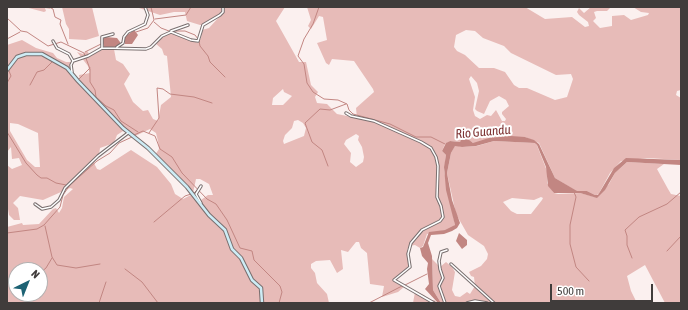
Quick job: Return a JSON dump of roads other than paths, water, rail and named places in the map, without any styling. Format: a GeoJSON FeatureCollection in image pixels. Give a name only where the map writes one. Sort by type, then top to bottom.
{"type":"FeatureCollection","features":[{"type":"Feature","properties":{"kind":"main road"},"geometry":{"type":"LineString","coordinates":[[7,70],[19,56],[35,54],[42,54],[68,68],[128,133],[148,148],[224,230],[232,249],[241,258],[252,280],[261,288],[262,303]]}},
{"type":"Feature","properties":{"kind":"street"},"geometry":{"type":"LineString","coordinates":[[116,48],[123,43],[124,37],[129,31],[145,24],[148,15],[146,7]]}},
{"type":"Feature","properties":{"kind":"street"},"geometry":{"type":"LineString","coordinates":[[168,33],[175,32],[191,40],[198,41],[203,25],[208,20],[219,16],[223,12],[223,7]]}},
{"type":"Feature","properties":{"kind":"street"},"geometry":{"type":"LineString","coordinates":[[73,61],[102,48],[147,49],[168,33],[188,25]]}},
{"type":"Feature","properties":{"kind":"street"},"geometry":{"type":"LineString","coordinates":[[102,48],[102,37],[113,34]]}},
{"type":"Feature","properties":{"kind":"street"},"geometry":{"type":"LineString","coordinates":[[53,41],[57,48],[69,54],[73,61],[72,74]]}},
{"type":"Feature","properties":{"kind":"street"},"geometry":{"type":"LineString","coordinates":[[346,113],[350,116],[374,121],[420,142],[431,148],[436,157],[438,167],[437,197],[441,206],[443,217],[440,221],[422,230],[411,243],[408,254],[410,267],[394,280],[434,303]]}},
{"type":"Feature","properties":{"kind":"street"},"geometry":{"type":"LineString","coordinates":[[35,204],[45,209],[54,206],[65,188],[98,156],[128,133]]}},
{"type":"Feature","properties":{"kind":"street"},"geometry":{"type":"LineString","coordinates":[[201,186],[196,194],[201,204]]}},
{"type":"Feature","properties":{"kind":"street"},"geometry":{"type":"LineString","coordinates":[[445,303],[439,286],[443,278],[439,261],[441,252],[447,250]]}},
{"type":"Feature","properties":{"kind":"street"},"geometry":{"type":"LineString","coordinates":[[451,264],[494,303]]}},
{"type":"Feature","properties":{"kind":"street"},"geometry":{"type":"LineString","coordinates":[[467,303],[475,300],[487,303]]}},
{"type":"Feature","properties":{"kind":"waterway"},"geometry":{"type":"LineString","coordinates":[[49,7],[53,9],[55,17],[61,20],[60,24],[68,44]]}},
{"type":"Feature","properties":{"kind":"waterway"},"geometry":{"type":"LineString","coordinates":[[136,32],[148,28],[154,20],[151,7]]}},
{"type":"Feature","properties":{"kind":"waterway"},"geometry":{"type":"LineString","coordinates":[[155,19],[186,15],[191,7]]}},
{"type":"Feature","properties":{"kind":"waterway"},"geometry":{"type":"LineString","coordinates":[[319,7],[298,56],[304,64],[307,83],[313,92],[324,99],[338,100],[347,104],[349,110],[353,114],[390,124],[416,137],[431,137],[445,144]]}},
{"type":"Feature","properties":{"kind":"waterway"},"geometry":{"type":"LineString","coordinates":[[7,18],[21,31],[27,32],[48,46],[61,42],[84,53],[90,69],[90,82],[95,90],[96,97],[106,106],[114,110],[121,121],[138,132]]}},
{"type":"Feature","properties":{"kind":"waterway"},"geometry":{"type":"LineString","coordinates":[[154,22],[161,28],[169,31]]}},
{"type":"Feature","properties":{"kind":"waterway"},"geometry":{"type":"LineString","coordinates":[[172,31],[185,31],[195,35],[198,39]]}},
{"type":"Feature","properties":{"kind":"waterway"},"geometry":{"type":"LineString","coordinates":[[7,39],[20,32]]}},
{"type":"Feature","properties":{"kind":"waterway"},"geometry":{"type":"LineString","coordinates":[[199,41],[200,46],[208,56],[210,62],[225,77]]}},
{"type":"Feature","properties":{"kind":"waterway"},"geometry":{"type":"LineString","coordinates":[[85,52],[101,44]]}},
{"type":"Feature","properties":{"kind":"waterway"},"geometry":{"type":"LineString","coordinates":[[30,85],[37,72],[44,70],[53,61]]}},
{"type":"Feature","properties":{"kind":"waterway"},"geometry":{"type":"LineString","coordinates":[[7,66],[11,76],[7,83]]}},
{"type":"Feature","properties":{"kind":"waterway"},"geometry":{"type":"LineString","coordinates":[[78,80],[90,68]]}},
{"type":"Feature","properties":{"kind":"waterway"},"geometry":{"type":"LineString","coordinates":[[149,133],[159,118],[157,88],[163,89],[170,94],[194,97],[212,103]]}},
{"type":"Feature","properties":{"kind":"waterway"},"geometry":{"type":"LineString","coordinates":[[328,166],[322,150],[312,142],[305,123],[320,109],[330,110],[346,104]]}},
{"type":"Feature","properties":{"kind":"waterway"},"geometry":{"type":"LineString","coordinates":[[134,135],[143,131],[155,136],[160,149],[172,157],[182,173],[207,199],[216,204],[227,220],[240,248],[252,251],[254,260],[280,286],[282,292],[279,303]]}},
{"type":"Feature","properties":{"kind":"waterway"},"geometry":{"type":"LineString","coordinates":[[7,132],[26,163],[37,175],[41,178],[47,178],[56,183],[66,185]]}},
{"type":"Feature","properties":{"kind":"waterway"},"geometry":{"type":"LineString","coordinates":[[7,233],[37,229],[44,225],[60,207],[63,195],[70,185],[97,161],[110,153],[119,143],[132,137]]}},
{"type":"Feature","properties":{"kind":"waterway"},"geometry":{"type":"LineString","coordinates":[[681,184],[681,189]]}},
{"type":"Feature","properties":{"kind":"waterway"},"geometry":{"type":"LineString","coordinates":[[194,193],[197,190]]}},
{"type":"Feature","properties":{"kind":"waterway"},"geometry":{"type":"LineString","coordinates":[[574,192],[576,197],[570,225],[570,244],[576,267],[589,281]]}},
{"type":"Feature","properties":{"kind":"waterway"},"geometry":{"type":"LineString","coordinates":[[632,258],[627,245],[625,230],[639,217],[667,204],[681,192]]}},
{"type":"Feature","properties":{"kind":"waterway"},"geometry":{"type":"LineString","coordinates":[[154,222],[185,196],[191,194]]}},
{"type":"Feature","properties":{"kind":"waterway"},"geometry":{"type":"LineString","coordinates":[[45,226],[52,257],[57,265],[76,268],[100,264]]}},
{"type":"Feature","properties":{"kind":"waterway"},"geometry":{"type":"LineString","coordinates":[[667,251],[681,236]]}},
{"type":"Feature","properties":{"kind":"waterway"},"geometry":{"type":"LineString","coordinates":[[48,265],[52,258]]}},
{"type":"Feature","properties":{"kind":"waterway"},"geometry":{"type":"LineString","coordinates":[[125,269],[142,282],[158,303]]}},
{"type":"Feature","properties":{"kind":"waterway"},"geometry":{"type":"LineString","coordinates":[[405,285],[427,274]]}},
{"type":"Feature","properties":{"kind":"waterway"},"geometry":{"type":"LineString","coordinates":[[99,303],[106,282]]}},
{"type":"Feature","properties":{"kind":"waterway"},"geometry":{"type":"LineString","coordinates":[[369,303],[402,286]]}},
{"type":"Feature","properties":{"kind":"water label","name":"Rio Guandu"},"geometry":{"type":"Point","coordinates":[483,132]}}]}
